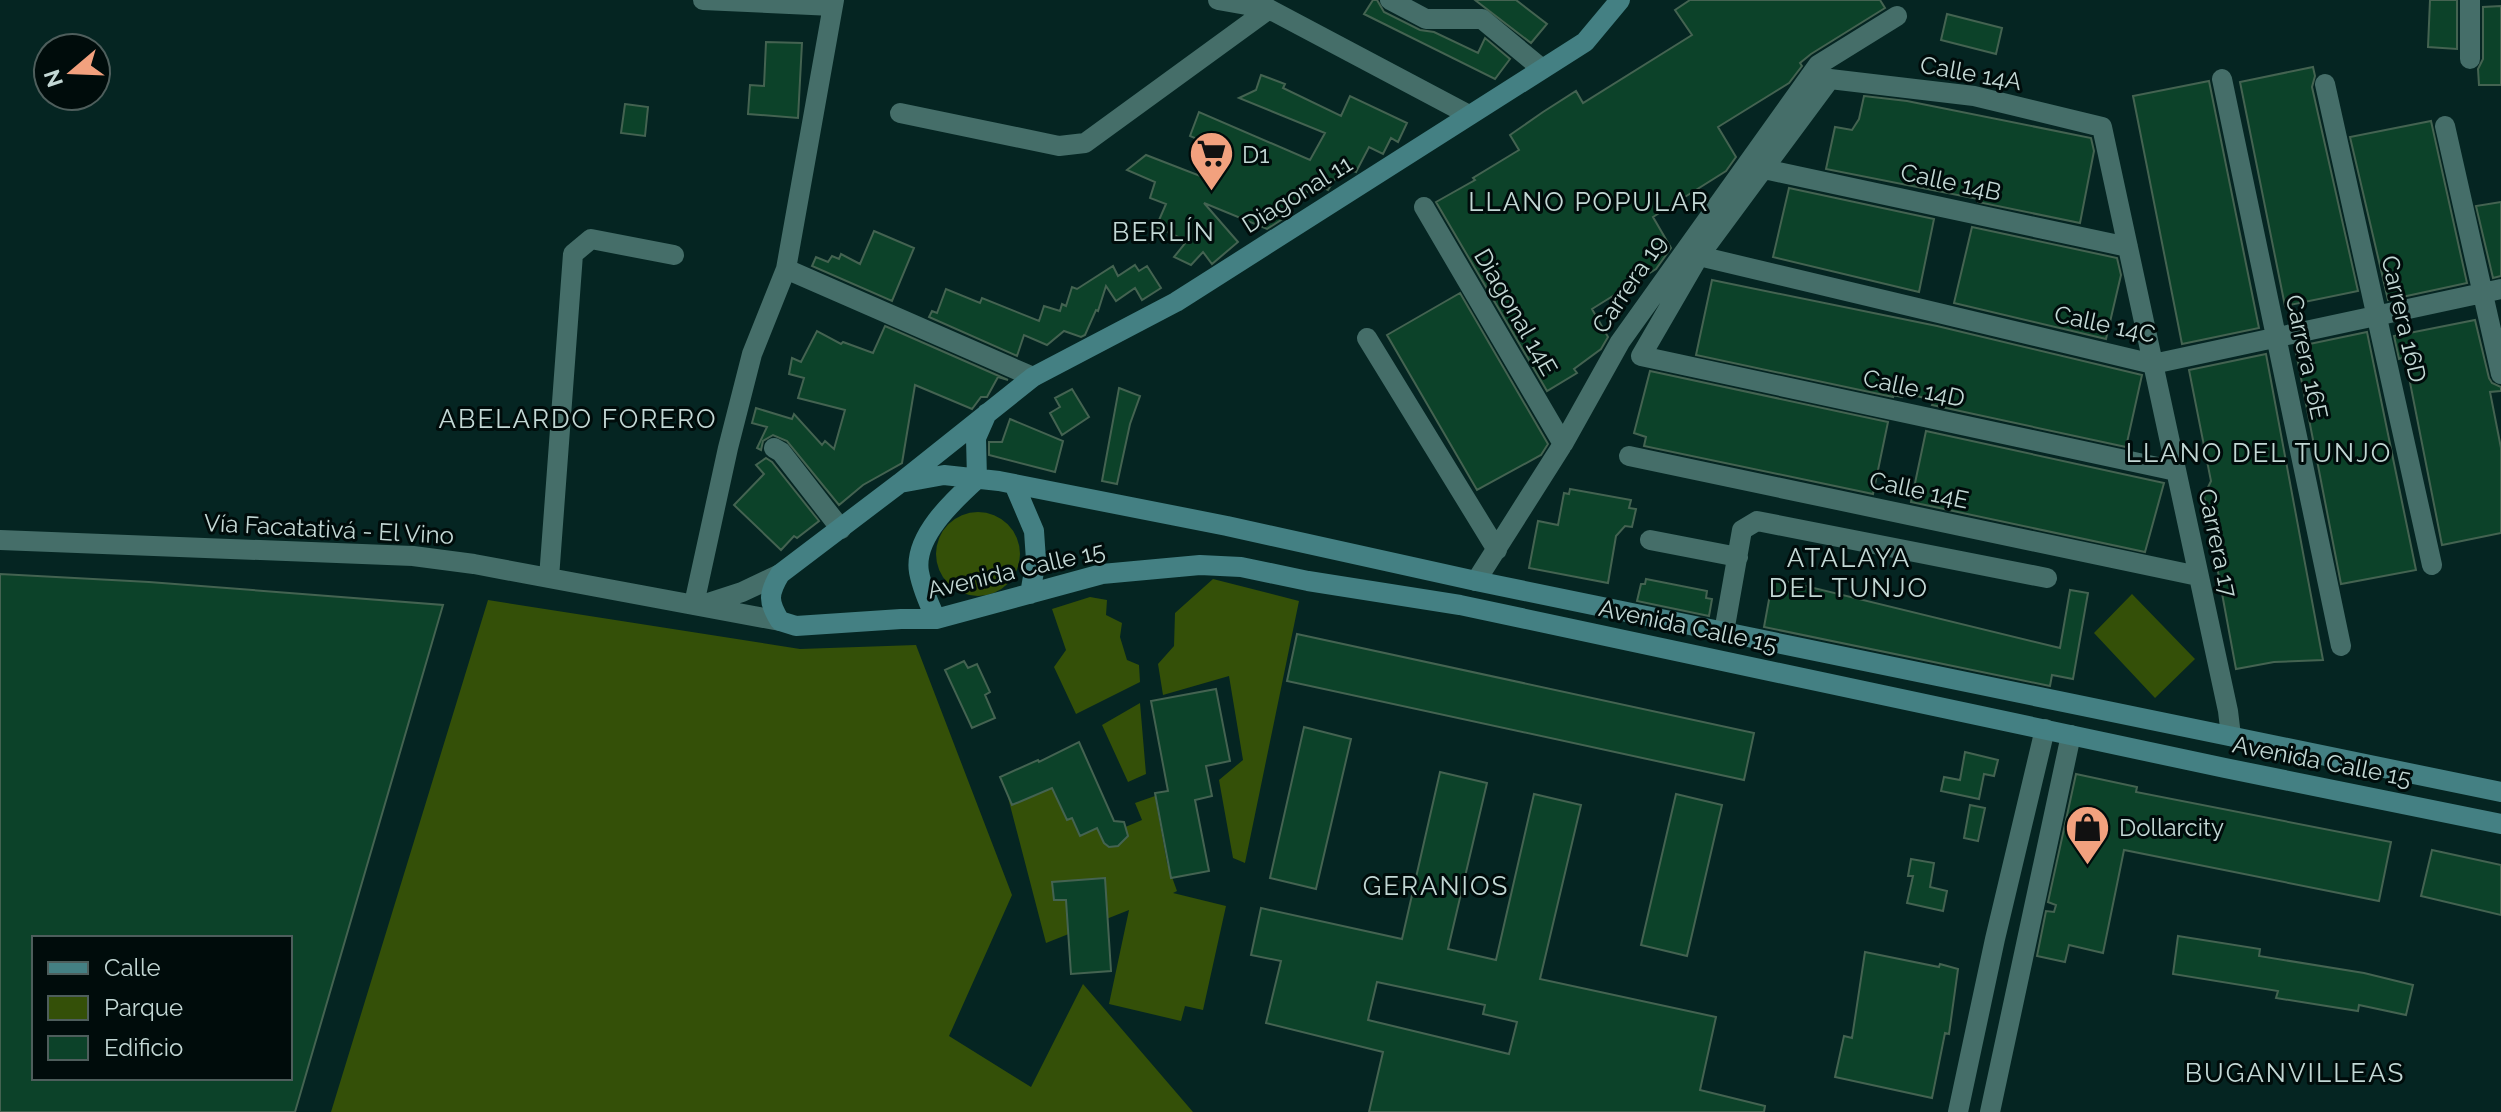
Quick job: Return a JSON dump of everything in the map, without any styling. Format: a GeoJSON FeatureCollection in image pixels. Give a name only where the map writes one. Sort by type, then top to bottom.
{"type":"FeatureCollection","features":[{"type":"Feature","properties":{"kind":"main road","name":"Diagonal 11"},"geometry":{"type":"LineString","coordinates":[[900,483],[1033,377],[1176,302],[1585,42],[1620,0]]}},
{"type":"Feature","properties":{"kind":"main road"},"geometry":{"type":"LineString","coordinates":[[936,619],[918,569],[922,550],[942,512],[977,479],[976,438],[987,412]]}},
{"type":"Feature","properties":{"kind":"main road","name":"Avenida Calle 15"},"geometry":{"type":"LineString","coordinates":[[780,574],[900,483],[944,475],[977,479],[1227,526],[1476,581],[2501,792]]}},
{"type":"Feature","properties":{"kind":"main road"},"geometry":{"type":"LineString","coordinates":[[1014,484],[1034,531],[1036,560],[1030,594]]}},
{"type":"Feature","properties":{"kind":"main road","name":"Avenida Calle 15"},"geometry":{"type":"LineString","coordinates":[[780,621],[796,626],[936,619],[1102,574],[1200,565],[1241,567],[1460,605],[2501,824]]}},
{"type":"Feature","properties":{"kind":"main road"},"geometry":{"type":"LineString","coordinates":[[780,574],[770,591],[769,604],[780,621]]}},
{"type":"Feature","properties":{"kind":"main road"},"geometry":{"type":"LineString","coordinates":[[2225,768],[2231,736]]}},
{"type":"Feature","properties":{"kind":"street"},"geometry":{"type":"LineString","coordinates":[[703,0],[833,3],[786,269],[752,354],[728,448],[696,605],[742,592],[780,574]]}},
{"type":"Feature","properties":{"kind":"street"},"geometry":{"type":"LineString","coordinates":[[1218,0],[1269,9],[1469,115]]}},
{"type":"Feature","properties":{"kind":"street"},"geometry":{"type":"LineString","coordinates":[[1390,0],[1426,19],[1482,19],[1541,68]]}},
{"type":"Feature","properties":{"kind":"street"},"geometry":{"type":"LineString","coordinates":[[2470,0],[2470,59]]}},
{"type":"Feature","properties":{"kind":"street"},"geometry":{"type":"LineString","coordinates":[[900,113],[1059,146],[1085,143],[1269,9]]}},
{"type":"Feature","properties":{"kind":"street","name":"Carrera 19"},"geometry":{"type":"LineString","coordinates":[[1476,581],[1563,444],[1620,342],[1818,65],[1897,16]]}},
{"type":"Feature","properties":{"kind":"street","name":"Calle 14A"},"geometry":{"type":"LineString","coordinates":[[1764,169],[1830,79],[1974,96],[2102,127]]}},
{"type":"Feature","properties":{"kind":"street","name":"Carrera 16E"},"geometry":{"type":"LineString","coordinates":[[2222,79],[2341,646]]}},
{"type":"Feature","properties":{"kind":"street","name":"Carrera 16D"},"geometry":{"type":"LineString","coordinates":[[2325,84],[2432,565]]}},
{"type":"Feature","properties":{"kind":"street"},"geometry":{"type":"LineString","coordinates":[[2445,126],[2492,291],[2501,374]]}},
{"type":"Feature","properties":{"kind":"street","name":"Carrera 17"},"geometry":{"type":"LineString","coordinates":[[2102,127],[2231,736]]}},
{"type":"Feature","properties":{"kind":"street"},"geometry":{"type":"LineString","coordinates":[[1699,256],[1764,169]]}},
{"type":"Feature","properties":{"kind":"street","name":"Calle 14B"},"geometry":{"type":"LineString","coordinates":[[1764,169],[2128,247]]}},
{"type":"Feature","properties":{"kind":"street","name":"Diagonal 14E"},"geometry":{"type":"LineString","coordinates":[[1424,207],[1563,444]]}},
{"type":"Feature","properties":{"kind":"street"},"geometry":{"type":"LineString","coordinates":[[549,578],[573,254],[591,239],[674,255]]}},
{"type":"Feature","properties":{"kind":"street","name":"Calle 14C"},"geometry":{"type":"LineString","coordinates":[[1699,256],[2153,364],[2492,291]]}},
{"type":"Feature","properties":{"kind":"street","name":"Calle 14D"},"geometry":{"type":"LineString","coordinates":[[1699,256],[1641,356],[2176,471]]}},
{"type":"Feature","properties":{"kind":"street"},"geometry":{"type":"LineString","coordinates":[[786,269],[1033,377]]}},
{"type":"Feature","properties":{"kind":"street"},"geometry":{"type":"LineString","coordinates":[[1367,338],[1497,550]]}},
{"type":"Feature","properties":{"kind":"street"},"geometry":{"type":"LineString","coordinates":[[774,448],[781,452],[841,529]]}},
{"type":"Feature","properties":{"kind":"street","name":"Calle 14E"},"geometry":{"type":"LineString","coordinates":[[1629,456],[2198,576]]}},
{"type":"Feature","properties":{"kind":"street"},"geometry":{"type":"LineString","coordinates":[[1724,632],[1742,530],[1757,521],[2047,578]]}},
{"type":"Feature","properties":{"kind":"street","name":"Vía Facatativá - El Vino"},"geometry":{"type":"LineString","coordinates":[[0,540],[413,556],[780,621]]}},
{"type":"Feature","properties":{"kind":"street"},"geometry":{"type":"LineString","coordinates":[[1650,540],[1738,557]]}},
{"type":"Feature","properties":{"kind":"street"},"geometry":{"type":"LineString","coordinates":[[1958,1112],[2045,729]]}},
{"type":"Feature","properties":{"kind":"street"},"geometry":{"type":"LineString","coordinates":[[1990,1112],[2071,735]]}},
{"type":"Feature","properties":{"kind":"green space"},"geometry":{"type":"Polygon","coordinates":[[[978,512],[994,515],[1008,524],[1017,538],[1020,554],[1017,570],[1008,584],[994,593],[978,596],[962,593],[948,584],[939,570],[936,554],[939,538],[948,524],[962,515],[978,512]]]}},
{"type":"Feature","properties":{"kind":"green space"},"geometry":{"type":"Polygon","coordinates":[[[1213,579],[1299,601],[1245,863],[1233,858],[1219,780],[1243,760],[1229,676],[1163,695],[1158,664],[1174,646],[1175,613],[1213,579]]]}},
{"type":"Feature","properties":{"kind":"green space"},"geometry":{"type":"Polygon","coordinates":[[[2132,594],[2195,659],[2155,698],[2094,633],[2132,594]]]}},
{"type":"Feature","properties":{"kind":"green space"},"geometry":{"type":"Polygon","coordinates":[[[1090,597],[1107,600],[1106,615],[1122,623],[1120,637],[1127,660],[1139,665],[1140,682],[1076,714],[1054,667],[1066,650],[1052,609],[1090,597]]]}},
{"type":"Feature","properties":{"kind":"green space"},"geometry":{"type":"Polygon","coordinates":[[[488,600],[800,649],[916,645],[1012,895],[949,1036],[1031,1087],[1083,984],[1193,1112],[331,1112],[488,600]]]}},
{"type":"Feature","properties":{"kind":"green space"},"geometry":{"type":"Polygon","coordinates":[[[1140,703],[1146,774],[1128,782],[1102,725],[1140,703]]]}},
{"type":"Feature","properties":{"kind":"green space"},"geometry":{"type":"Polygon","coordinates":[[[1051,763],[1104,836],[1142,820],[1135,803],[1155,796],[1167,863],[1177,891],[1173,893],[1226,906],[1203,1010],[1185,1006],[1181,1021],[1109,1004],[1129,910],[1046,943],[1005,786],[1051,763]]]}},
{"type":"Feature","properties":{"kind":"building"},"geometry":{"type":"Polygon","coordinates":[[[1373,0],[1377,0],[1384,12],[1478,53],[1485,38],[1510,59],[1495,79],[1364,14],[1373,0]]]}},
{"type":"Feature","properties":{"kind":"building"},"geometry":{"type":"Polygon","coordinates":[[[1475,0],[1516,0],[1547,24],[1531,43],[1475,0]]]}},
{"type":"Feature","properties":{"kind":"building"},"geometry":{"type":"Polygon","coordinates":[[[1690,0],[1880,0],[1885,8],[1811,54],[1800,63],[1802,66],[1789,83],[1718,127],[1736,157],[1726,171],[1653,217],[1671,248],[1656,269],[1592,309],[1608,337],[1601,349],[1574,369],[1577,373],[1547,391],[1436,202],[1519,150],[1510,135],[1543,112],[1576,91],[1583,103],[1692,35],[1675,10],[1690,0]]]}},
{"type":"Feature","properties":{"kind":"building"},"geometry":{"type":"Polygon","coordinates":[[[2430,0],[2457,0],[2457,49],[2428,47],[2430,0]]]}},
{"type":"Feature","properties":{"kind":"building"},"geometry":{"type":"Polygon","coordinates":[[[2501,6],[2501,85],[2479,85],[2478,69],[2483,59],[2483,7],[2501,6]]]}},
{"type":"Feature","properties":{"kind":"building"},"geometry":{"type":"Polygon","coordinates":[[[1947,14],[2002,28],[1996,54],[1941,40],[1947,14]]]}},
{"type":"Feature","properties":{"kind":"building"},"geometry":{"type":"Polygon","coordinates":[[[766,42],[802,43],[798,118],[748,114],[750,85],[764,86],[766,42]]]}},
{"type":"Feature","properties":{"kind":"building"},"geometry":{"type":"Polygon","coordinates":[[[2313,67],[2315,76],[2312,87],[2358,291],[2285,306],[2240,82],[2313,67]]]}},
{"type":"Feature","properties":{"kind":"building"},"geometry":{"type":"Polygon","coordinates":[[[1261,75],[1285,84],[1283,88],[1341,116],[1350,96],[1407,123],[1398,142],[1391,138],[1383,154],[1369,147],[1356,172],[1343,167],[1328,190],[1316,184],[1286,211],[1292,213],[1267,229],[1204,203],[1238,242],[1212,264],[1203,252],[1191,265],[1174,257],[1187,241],[1156,227],[1166,204],[1150,198],[1155,182],[1127,170],[1146,155],[1213,181],[1225,151],[1190,136],[1199,112],[1310,160],[1325,133],[1239,98],[1256,90],[1261,75]]]}},
{"type":"Feature","properties":{"kind":"building"},"geometry":{"type":"Polygon","coordinates":[[[2209,81],[2259,328],[2182,344],[2133,96],[2209,81]]]}},
{"type":"Feature","properties":{"kind":"building"},"geometry":{"type":"Polygon","coordinates":[[[1864,96],[1907,101],[2091,138],[2094,151],[2080,223],[1826,169],[1835,127],[1852,130],[1859,119],[1864,96]]]}},
{"type":"Feature","properties":{"kind":"building"},"geometry":{"type":"Polygon","coordinates":[[[625,104],[648,107],[645,136],[621,133],[625,104]]]}},
{"type":"Feature","properties":{"kind":"building"},"geometry":{"type":"Polygon","coordinates":[[[2431,121],[2467,283],[2388,300],[2350,137],[2431,121]]]}},
{"type":"Feature","properties":{"kind":"building"},"geometry":{"type":"Polygon","coordinates":[[[1789,188],[1934,219],[1919,292],[1773,257],[1789,188]]]}},
{"type":"Feature","properties":{"kind":"building"},"geometry":{"type":"Polygon","coordinates":[[[2501,202],[2501,276],[2493,278],[2476,206],[2501,202]]]}},
{"type":"Feature","properties":{"kind":"building"},"geometry":{"type":"Polygon","coordinates":[[[1972,227],[2117,258],[2121,275],[2106,339],[1954,303],[1972,227]]]}},
{"type":"Feature","properties":{"kind":"building"},"geometry":{"type":"Polygon","coordinates":[[[874,231],[914,248],[892,301],[812,266],[816,257],[828,262],[832,256],[839,259],[841,254],[860,264],[874,231]]]}},
{"type":"Feature","properties":{"kind":"building"},"geometry":{"type":"Polygon","coordinates":[[[1135,265],[1139,271],[1147,266],[1161,288],[1142,300],[1135,288],[1116,301],[1106,286],[1098,311],[1085,335],[1081,337],[1064,331],[1047,345],[1024,335],[1017,356],[929,317],[932,311],[937,313],[946,289],[980,303],[982,298],[1039,321],[1044,306],[1060,311],[1062,304],[1066,306],[1072,287],[1077,289],[1113,266],[1118,276],[1135,265]]]}},
{"type":"Feature","properties":{"kind":"building"},"geometry":{"type":"Polygon","coordinates":[[[1712,280],[1937,326],[2142,375],[2126,447],[1932,405],[1934,400],[1903,393],[1902,397],[1893,397],[1696,355],[1712,280]]]}},
{"type":"Feature","properties":{"kind":"building"},"geometry":{"type":"Polygon","coordinates":[[[1460,293],[1548,444],[1541,455],[1477,490],[1387,335],[1460,293]]]}},
{"type":"Feature","properties":{"kind":"building"},"geometry":{"type":"Polygon","coordinates":[[[2475,320],[2489,378],[2501,387],[2501,391],[2490,392],[2501,448],[2501,533],[2442,545],[2405,357],[2399,359],[2394,336],[2475,320]]]}},
{"type":"Feature","properties":{"kind":"building"},"geometry":{"type":"Polygon","coordinates":[[[885,326],[1008,380],[998,377],[987,397],[981,397],[972,409],[915,385],[902,463],[863,485],[839,505],[787,441],[773,435],[763,441],[761,450],[757,448],[767,427],[752,423],[756,408],[792,419],[794,414],[822,445],[825,441],[834,449],[845,410],[798,398],[804,378],[789,374],[792,358],[801,362],[817,331],[841,344],[843,342],[873,353],[885,326]]]}},
{"type":"Feature","properties":{"kind":"building"},"geometry":{"type":"Polygon","coordinates":[[[2367,332],[2416,570],[2341,584],[2295,347],[2367,332]]]}},
{"type":"Feature","properties":{"kind":"building"},"geometry":{"type":"Polygon","coordinates":[[[2266,354],[2323,660],[2274,662],[2236,669],[2204,496],[2211,481],[2189,370],[2266,354]]]}},
{"type":"Feature","properties":{"kind":"building"},"geometry":{"type":"Polygon","coordinates":[[[1650,371],[1888,422],[1873,494],[1644,446],[1646,437],[1634,433],[1650,371]]]}},
{"type":"Feature","properties":{"kind":"building"},"geometry":{"type":"Polygon","coordinates":[[[1119,388],[1140,396],[1130,424],[1117,484],[1102,481],[1119,388]]]}},
{"type":"Feature","properties":{"kind":"building"},"geometry":{"type":"Polygon","coordinates":[[[1072,389],[1089,417],[1062,435],[1050,413],[1060,407],[1055,398],[1072,389]]]}},
{"type":"Feature","properties":{"kind":"building"},"geometry":{"type":"Polygon","coordinates":[[[1010,419],[1063,441],[1055,472],[989,455],[989,442],[1002,442],[1010,419]]]}},
{"type":"Feature","properties":{"kind":"building"},"geometry":{"type":"Polygon","coordinates":[[[1926,431],[2164,483],[2145,552],[1911,502],[1926,431]]]}},
{"type":"Feature","properties":{"kind":"building"},"geometry":{"type":"Polygon","coordinates":[[[766,458],[819,521],[797,538],[794,536],[781,550],[734,505],[764,474],[756,465],[766,458]]]}},
{"type":"Feature","properties":{"kind":"building"},"geometry":{"type":"Polygon","coordinates":[[[1570,489],[1631,500],[1629,508],[1636,509],[1632,527],[1625,526],[1616,536],[1608,583],[1529,568],[1538,521],[1558,525],[1564,493],[1569,494],[1570,489]]]}},
{"type":"Feature","properties":{"kind":"building"},"geometry":{"type":"Polygon","coordinates":[[[0,574],[149,582],[443,605],[295,1112],[0,1112],[0,574]]]}},
{"type":"Feature","properties":{"kind":"building"},"geometry":{"type":"Polygon","coordinates":[[[1773,578],[2060,648],[2070,590],[2088,593],[2073,679],[2052,675],[2050,686],[1764,627],[1773,578]]]}},
{"type":"Feature","properties":{"kind":"building"},"geometry":{"type":"Polygon","coordinates":[[[1646,579],[1707,591],[1706,598],[1712,599],[1709,616],[1637,601],[1641,584],[1645,584],[1646,579]]]}},
{"type":"Feature","properties":{"kind":"building"},"geometry":{"type":"Polygon","coordinates":[[[1297,634],[1754,733],[1744,780],[1287,681],[1297,634]]]}},
{"type":"Feature","properties":{"kind":"building"},"geometry":{"type":"Polygon","coordinates":[[[964,661],[968,668],[977,664],[990,692],[985,695],[995,718],[972,728],[945,670],[964,661]]]}},
{"type":"Feature","properties":{"kind":"building"},"geometry":{"type":"Polygon","coordinates":[[[1216,689],[1230,761],[1206,766],[1212,796],[1195,800],[1209,871],[1171,878],[1155,793],[1168,791],[1151,701],[1216,689]]]}},
{"type":"Feature","properties":{"kind":"building"},"geometry":{"type":"Polygon","coordinates":[[[1304,727],[1351,739],[1316,889],[1270,878],[1304,727]]]}},
{"type":"Feature","properties":{"kind":"building"},"geometry":{"type":"Polygon","coordinates":[[[1079,742],[1114,821],[1124,822],[1128,836],[1118,846],[1109,847],[1104,843],[1097,828],[1080,836],[1072,818],[1067,820],[1052,788],[1012,805],[1000,777],[1079,742]]]}},
{"type":"Feature","properties":{"kind":"building"},"geometry":{"type":"Polygon","coordinates":[[[1965,752],[1998,760],[1994,776],[1984,774],[1979,799],[1941,791],[1944,777],[1960,780],[1965,752]]]}},
{"type":"Feature","properties":{"kind":"building"},"geometry":{"type":"Polygon","coordinates":[[[1440,772],[1487,783],[1448,949],[1496,960],[1534,794],[1581,805],[1540,979],[1716,1017],[1700,1090],[1765,1106],[1764,1112],[1369,1112],[1383,1052],[1266,1023],[1281,961],[1251,955],[1261,908],[1402,939],[1440,772]],[[1377,982],[1368,1020],[1509,1054],[1517,1022],[1483,1014],[1485,1005],[1377,982]]]}},
{"type":"Feature","properties":{"kind":"building"},"geometry":{"type":"Polygon","coordinates":[[[2076,774],[2137,787],[2136,792],[2391,842],[2379,901],[2124,850],[2103,953],[2069,945],[2065,962],[2037,956],[2046,911],[2054,912],[2056,905],[2048,902],[2076,774]]]}},
{"type":"Feature","properties":{"kind":"building"},"geometry":{"type":"Polygon","coordinates":[[[1676,794],[1722,805],[1687,956],[1641,945],[1676,794]]]}},
{"type":"Feature","properties":{"kind":"building"},"geometry":{"type":"Polygon","coordinates":[[[1970,805],[1985,808],[1978,841],[1964,838],[1970,805]]]}},
{"type":"Feature","properties":{"kind":"building"},"geometry":{"type":"Polygon","coordinates":[[[2432,850],[2501,865],[2501,915],[2421,896],[2432,850]]]}},
{"type":"Feature","properties":{"kind":"building"},"geometry":{"type":"Polygon","coordinates":[[[1911,859],[1934,863],[1930,887],[1947,891],[1943,911],[1907,903],[1913,876],[1908,876],[1911,859]]]}},
{"type":"Feature","properties":{"kind":"building"},"geometry":{"type":"Polygon","coordinates":[[[1105,878],[1111,971],[1071,974],[1066,900],[1054,900],[1052,882],[1105,878]]]}},
{"type":"Feature","properties":{"kind":"building"},"geometry":{"type":"Polygon","coordinates":[[[2178,936],[2260,949],[2259,956],[2364,973],[2413,985],[2406,1015],[2359,1005],[2358,1011],[2276,998],[2278,991],[2173,974],[2178,936]]]}},
{"type":"Feature","properties":{"kind":"building"},"geometry":{"type":"Polygon","coordinates":[[[1865,952],[1958,969],[1949,1034],[1945,1033],[1932,1098],[1835,1077],[1844,1036],[1852,1038],[1865,952]]]}},
{"type":"Feature","properties":{"kind":"place","name":"D1"},"geometry":{"type":"Point","coordinates":[1211,193]}},
{"type":"Feature","properties":{"kind":"place","name":"Dollarcity"},"geometry":{"type":"Point","coordinates":[2088,866]}},
{"type":"Feature","properties":{"kind":"district","name":"LLANO POPULAR"},"geometry":{"type":"Point","coordinates":[1589,202]}},
{"type":"Feature","properties":{"kind":"district","name":"BERLÍN"},"geometry":{"type":"Point","coordinates":[1164,232]}},
{"type":"Feature","properties":{"kind":"district","name":"ABELARDO FORERO"},"geometry":{"type":"Point","coordinates":[578,419]}},
{"type":"Feature","properties":{"kind":"district","name":"LLANO DEL TUNJO"},"geometry":{"type":"Point","coordinates":[2259,453]}},
{"type":"Feature","properties":{"kind":"district","name":"ATALAYA DEL TUNJO"},"geometry":{"type":"Point","coordinates":[1849,573]}},
{"type":"Feature","properties":{"kind":"district","name":"GERANIOS"},"geometry":{"type":"Point","coordinates":[1436,886]}},
{"type":"Feature","properties":{"kind":"district","name":"BUGANVILLEAS"},"geometry":{"type":"Point","coordinates":[2295,1073]}}]}
